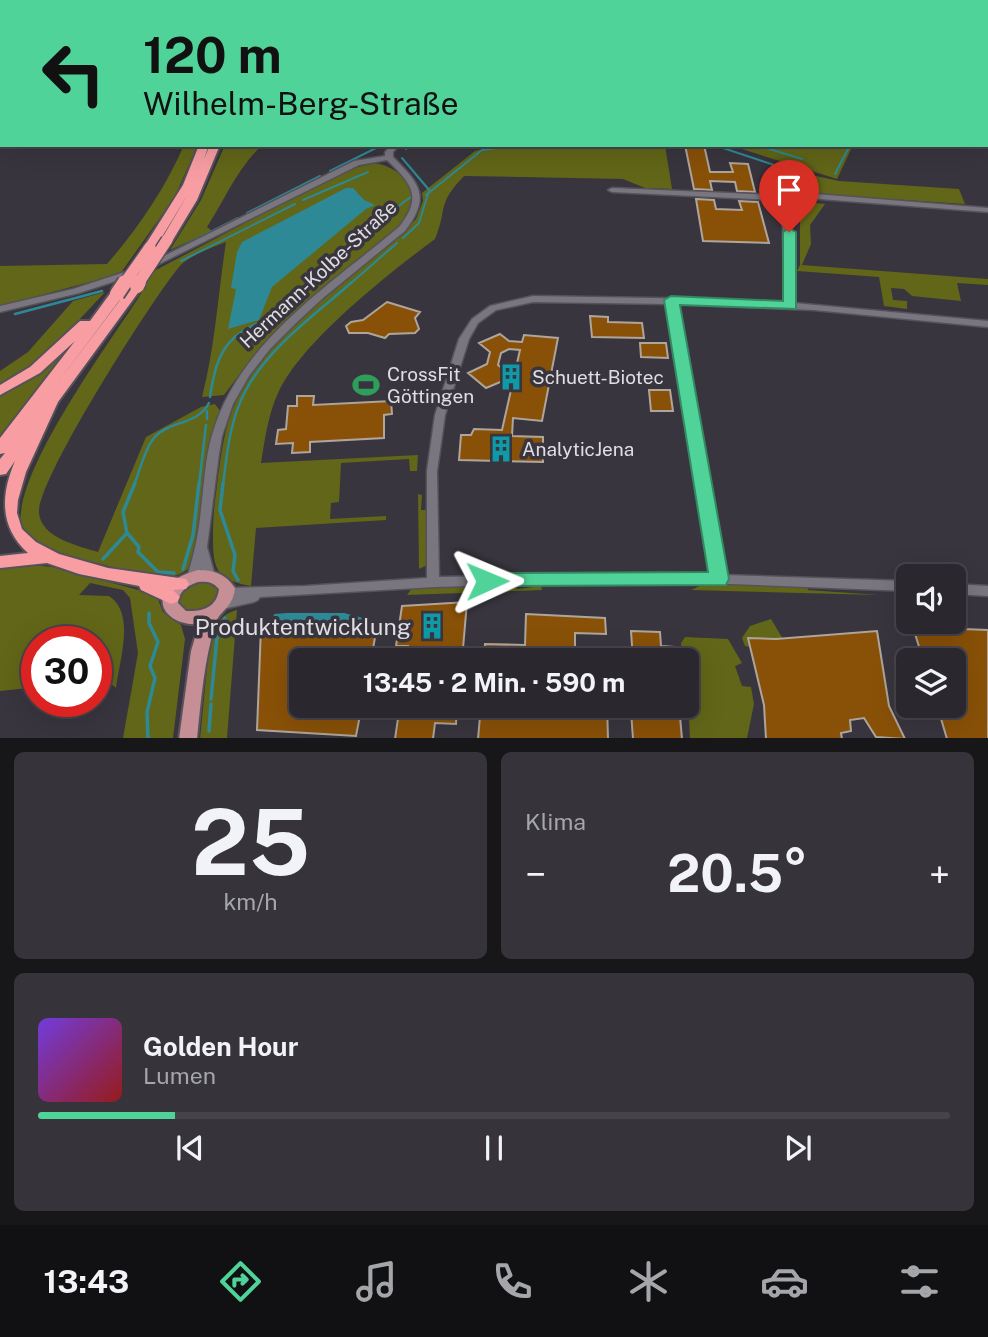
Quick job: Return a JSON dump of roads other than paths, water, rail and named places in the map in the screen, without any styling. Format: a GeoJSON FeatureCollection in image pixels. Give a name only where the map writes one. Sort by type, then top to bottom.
{"type":"FeatureCollection","features":[{"type":"Feature","properties":{"kind":"highway"},"geometry":{"type":"LineString","coordinates":[[0,449],[150,247],[187,185],[203,147]]}},
{"type":"Feature","properties":{"kind":"highway"},"geometry":{"type":"LineString","coordinates":[[0,471],[137,286],[191,200],[214,147]]}},
{"type":"Feature","properties":{"kind":"highway"},"geometry":{"type":"LineString","coordinates":[[0,391],[54,355],[117,294]]}},
{"type":"Feature","properties":{"kind":"highway"},"geometry":{"type":"LineString","coordinates":[[51,403],[16,480],[9,513],[13,532],[19,541],[50,558],[139,581],[188,584]]}},
{"type":"Feature","properties":{"kind":"highway"},"geometry":{"type":"LineString","coordinates":[[0,562],[50,558]]}},
{"type":"Feature","properties":{"kind":"main road"},"geometry":{"type":"LineString","coordinates":[[188,738],[199,652],[220,604],[222,581],[188,584],[174,612],[191,619],[220,604]]}},
{"type":"Feature","properties":{"kind":"main road"},"geometry":{"type":"LineString","coordinates":[[191,619],[199,652]]}},
{"type":"Feature","properties":{"kind":"street"},"geometry":{"type":"LineString","coordinates":[[0,309],[76,291],[138,270],[191,247],[357,163],[389,158],[389,152],[394,147]]}},
{"type":"Feature","properties":{"kind":"street","name":"Hermann-Kolbe-Straße"},"geometry":{"type":"LineString","coordinates":[[188,584],[203,550],[217,438],[224,413],[241,379],[279,334],[402,229],[416,210],[415,188],[389,158]]}},
{"type":"Feature","properties":{"kind":"street"},"geometry":{"type":"LineString","coordinates":[[791,177],[797,194]]}},
{"type":"Feature","properties":{"kind":"street"},"geometry":{"type":"LineString","coordinates":[[612,190],[750,196],[797,194],[831,199],[988,210]]}},
{"type":"Feature","properties":{"kind":"street"},"geometry":{"type":"LineString","coordinates":[[790,203],[797,194]]}},
{"type":"Feature","properties":{"kind":"street"},"geometry":{"type":"LineString","coordinates":[[777,196],[790,203],[795,211],[789,216],[790,306]]}},
{"type":"Feature","properties":{"kind":"street"},"geometry":{"type":"LineString","coordinates":[[433,582],[431,510],[435,446],[454,368],[475,321],[493,308],[526,299],[671,300],[790,306],[988,324]]}},
{"type":"Feature","properties":{"kind":"street"},"geometry":{"type":"LineString","coordinates":[[671,300],[719,579]]}},
{"type":"Feature","properties":{"kind":"street"},"geometry":{"type":"LineString","coordinates":[[220,604],[268,593],[433,582],[719,579],[896,586]]}},
{"type":"Feature","properties":{"kind":"street"},"geometry":{"type":"LineString","coordinates":[[966,590],[988,591]]}},
{"type":"Feature","properties":{"kind":"water"},"geometry":{"type":"Polygon","coordinates":[[[346,188],[353,188],[364,200],[375,205],[366,209],[272,287],[259,320],[228,329],[236,289],[231,288],[237,252],[242,242],[346,188]]]}},
{"type":"Feature","properties":{"kind":"water"},"geometry":{"type":"Polygon","coordinates":[[[344,613],[367,619],[358,628],[334,623],[278,623],[273,619],[274,614],[344,613]]]}},
{"type":"Feature","properties":{"kind":"waterway"},"geometry":{"type":"LineString","coordinates":[[330,171],[378,147]]}},
{"type":"Feature","properties":{"kind":"waterway"},"geometry":{"type":"LineString","coordinates":[[426,195],[482,150],[504,147]]}},
{"type":"Feature","properties":{"kind":"waterway"},"geometry":{"type":"LineString","coordinates":[[720,147],[780,167]]}},
{"type":"Feature","properties":{"kind":"waterway"},"geometry":{"type":"LineString","coordinates":[[763,147],[802,159]]}},
{"type":"Feature","properties":{"kind":"waterway"},"geometry":{"type":"LineString","coordinates":[[835,174],[849,147]]}},
{"type":"Feature","properties":{"kind":"waterway"},"geometry":{"type":"LineString","coordinates":[[402,158],[430,191]]}},
{"type":"Feature","properties":{"kind":"waterway"},"geometry":{"type":"LineString","coordinates":[[303,200],[368,172]]}},
{"type":"Feature","properties":{"kind":"waterway"},"geometry":{"type":"LineString","coordinates":[[247,213],[320,176]]}},
{"type":"Feature","properties":{"kind":"waterway"},"geometry":{"type":"LineString","coordinates":[[403,238],[419,223],[428,194]]}},
{"type":"Feature","properties":{"kind":"waterway"},"geometry":{"type":"LineString","coordinates":[[307,283],[319,278],[339,254],[359,242],[411,197]]}},
{"type":"Feature","properties":{"kind":"waterway"},"geometry":{"type":"LineString","coordinates":[[181,261],[295,204]]}},
{"type":"Feature","properties":{"kind":"waterway"},"geometry":{"type":"LineString","coordinates":[[169,253],[238,218]]}},
{"type":"Feature","properties":{"kind":"waterway"},"geometry":{"type":"LineString","coordinates":[[350,284],[397,243]]}},
{"type":"Feature","properties":{"kind":"waterway"},"geometry":{"type":"LineString","coordinates":[[223,485],[236,413],[256,374],[280,345],[352,282]]}},
{"type":"Feature","properties":{"kind":"waterway"},"geometry":{"type":"LineString","coordinates":[[265,322],[286,310],[307,283]]}},
{"type":"Feature","properties":{"kind":"waterway"},"geometry":{"type":"LineString","coordinates":[[15,314],[102,291]]}},
{"type":"Feature","properties":{"kind":"waterway"},"geometry":{"type":"LineString","coordinates":[[210,397],[218,361],[223,352],[237,335],[259,323]]}},
{"type":"Feature","properties":{"kind":"waterway"},"geometry":{"type":"LineString","coordinates":[[134,485],[154,438],[167,428],[197,416],[209,403]]}},
{"type":"Feature","properties":{"kind":"waterway"},"geometry":{"type":"LineString","coordinates":[[207,411],[207,419]]}},
{"type":"Feature","properties":{"kind":"waterway"},"geometry":{"type":"LineString","coordinates":[[199,485],[206,425]]}},
{"type":"Feature","properties":{"kind":"waterway"},"geometry":{"type":"LineString","coordinates":[[103,559],[127,533],[123,512],[135,483]]}},
{"type":"Feature","properties":{"kind":"waterway"},"geometry":{"type":"LineString","coordinates":[[183,569],[193,535],[199,483]]}},
{"type":"Feature","properties":{"kind":"waterway"},"geometry":{"type":"LineString","coordinates":[[223,483],[220,510],[235,555],[233,571],[238,580]]}},
{"type":"Feature","properties":{"kind":"waterway"},"geometry":{"type":"LineString","coordinates":[[128,534],[139,547],[138,552],[158,572],[174,573]]}},
{"type":"Feature","properties":{"kind":"waterway"},"geometry":{"type":"LineString","coordinates":[[148,738],[147,712],[155,678],[150,666],[158,642],[149,623],[149,613]]}},
{"type":"Feature","properties":{"kind":"waterway"},"geometry":{"type":"LineString","coordinates":[[211,699],[217,637],[225,618]]}},
{"type":"Feature","properties":{"kind":"waterway"},"geometry":{"type":"LineString","coordinates":[[209,731],[211,704]]}},
{"type":"Feature","properties":{"kind":"place","name":"Schuett-Biotec"},"geometry":{"type":"Point","coordinates":[511,377]}},
{"type":"Feature","properties":{"kind":"place","name":"CrossFit Göttingen"},"geometry":{"type":"Point","coordinates":[366,385]}},
{"type":"Feature","properties":{"kind":"place","name":"AnalyticJena"},"geometry":{"type":"Point","coordinates":[501,449]}},
{"type":"Feature","properties":{"kind":"place","name":"Produktentwicklung"},"geometry":{"type":"Point","coordinates":[432,626]}}]}
